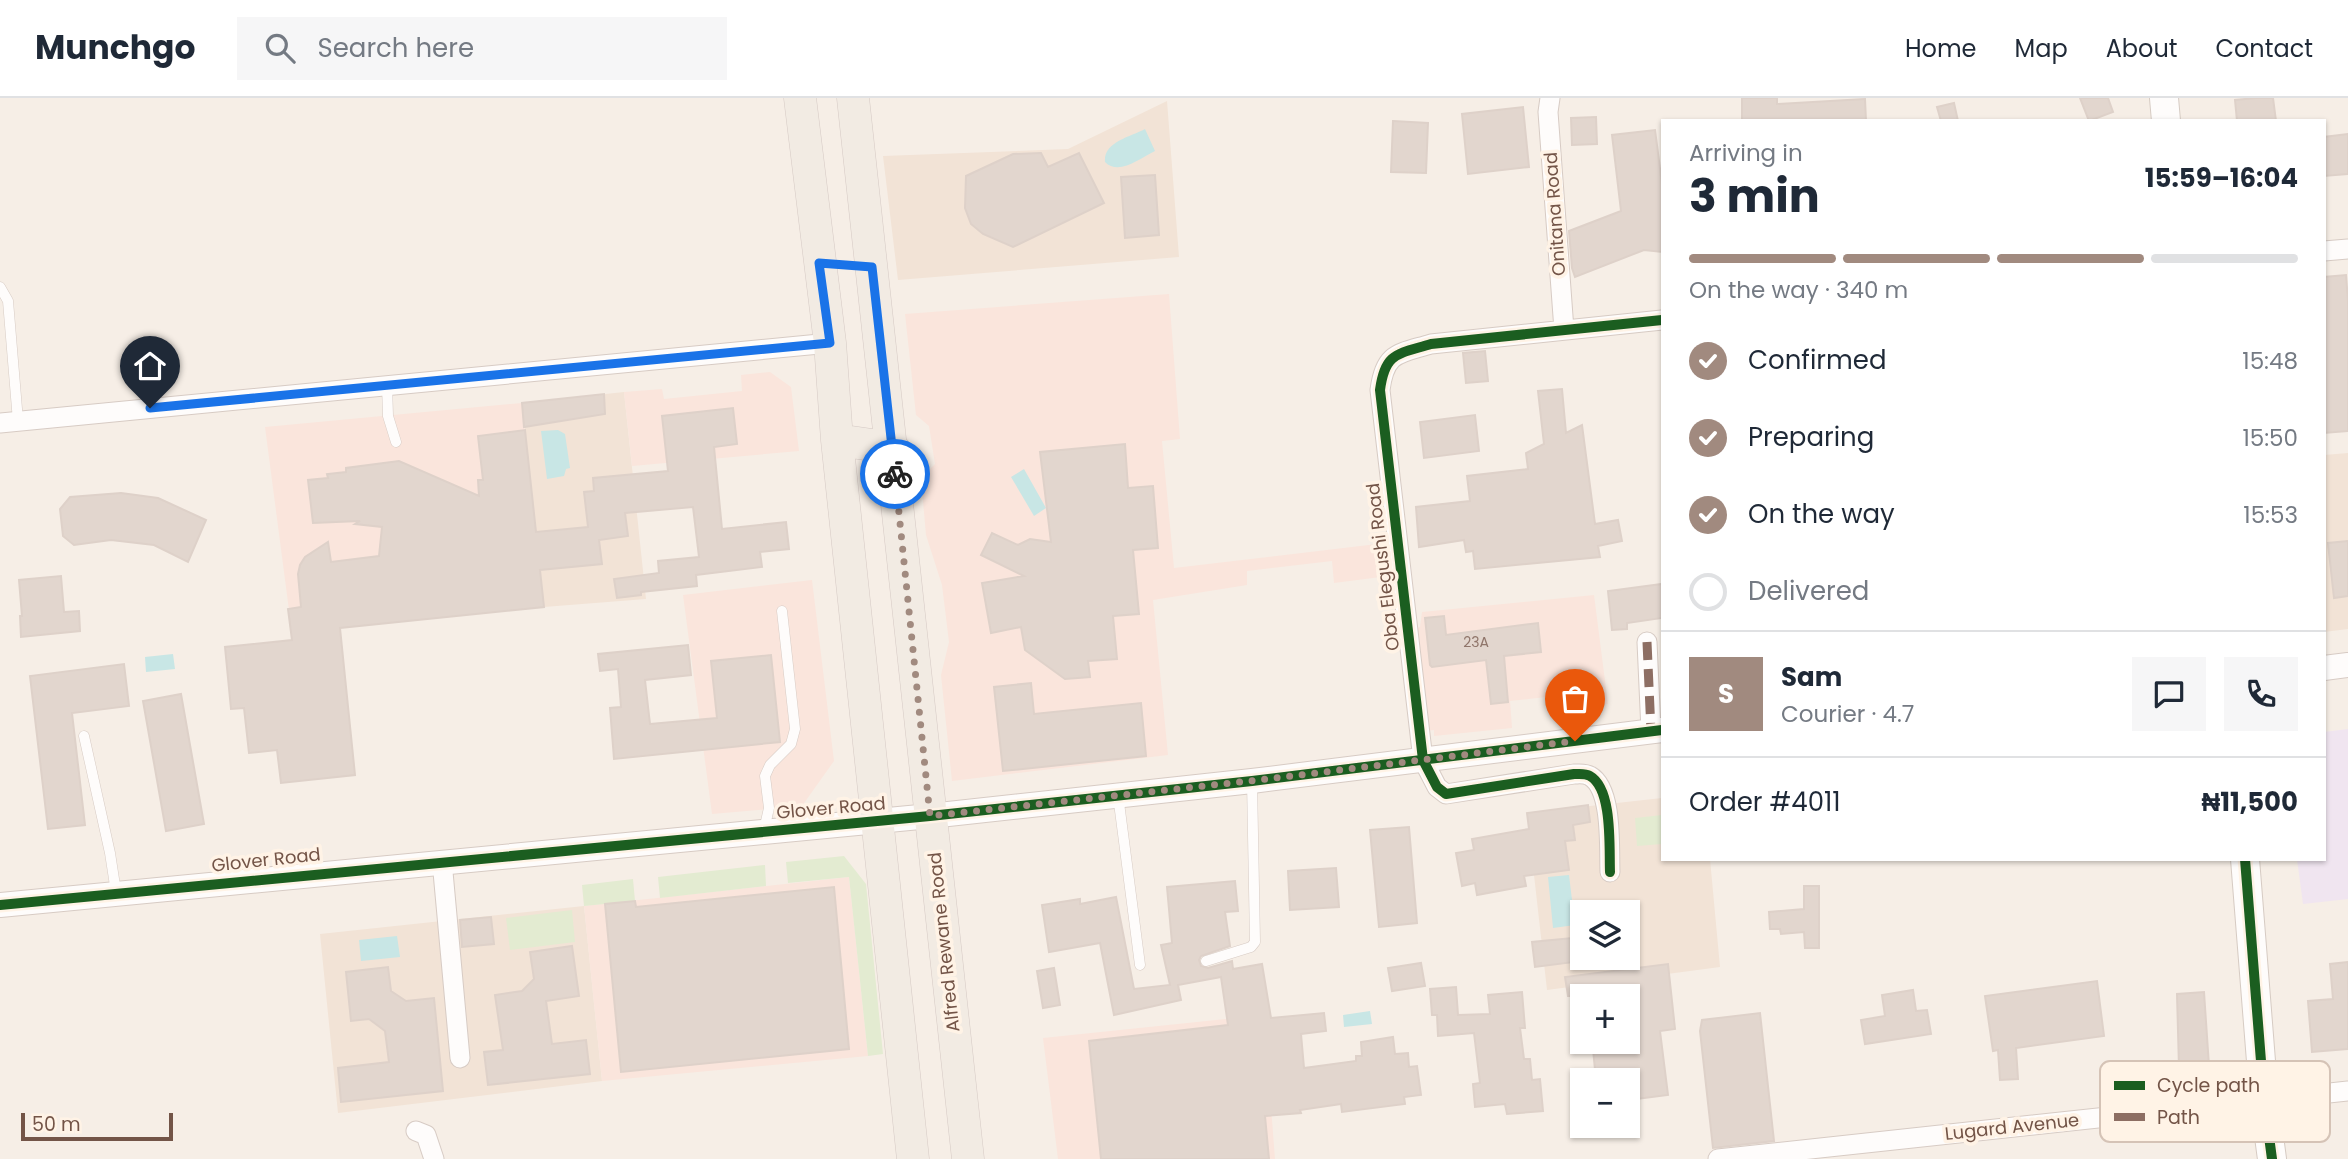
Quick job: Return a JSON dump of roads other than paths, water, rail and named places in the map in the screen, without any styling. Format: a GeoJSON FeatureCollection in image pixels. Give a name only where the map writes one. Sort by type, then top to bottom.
{"type":"FeatureCollection","features":[{"type":"Feature","properties":{"kind":"main road"},"geometry":{"type":"LineString","coordinates":[[800,98],[830,343],[837,440],[913,1159]]}},
{"type":"Feature","properties":{"kind":"main road","name":"Alfred Rewane Road"},"geometry":{"type":"LineString","coordinates":[[853,98],[968,1159]]}},
{"type":"Feature","properties":{"kind":"main road"},"geometry":{"type":"LineString","coordinates":[[2164,98],[2166,119]]}},
{"type":"Feature","properties":{"kind":"main road"},"geometry":{"type":"LineString","coordinates":[[819,263],[872,267]]}},
{"type":"Feature","properties":{"kind":"main road"},"geometry":{"type":"LineString","coordinates":[[837,440],[893,448]]}},
{"type":"Feature","properties":{"kind":"main road"},"geometry":{"type":"LineString","coordinates":[[2245,861],[2261,1061]]}},
{"type":"Feature","properties":{"kind":"street","name":"Onitana Road"},"geometry":{"type":"LineString","coordinates":[[1550,98],[1548,112],[1564,330]]}},
{"type":"Feature","properties":{"kind":"street"},"geometry":{"type":"LineString","coordinates":[[2326,251],[2348,248]]}},
{"type":"Feature","properties":{"kind":"street","name":"Oba Elegushi Road"},"geometry":{"type":"LineString","coordinates":[[1611,872],[1607,803],[1593,778],[1586,774],[1574,774],[1446,794],[1437,788],[1423,760],[1380,390],[1383,368],[1398,354],[1431,344],[1661,320]]}},
{"type":"Feature","properties":{"kind":"street"},"geometry":{"type":"LineString","coordinates":[[9,422],[830,343]]}},
{"type":"Feature","properties":{"kind":"street"},"geometry":{"type":"LineString","coordinates":[[1647,642],[1657,731]]}},
{"type":"Feature","properties":{"kind":"street"},"geometry":{"type":"LineString","coordinates":[[2326,668],[2348,665]]}},
{"type":"Feature","properties":{"kind":"street","name":"Glover Road"},"geometry":{"type":"LineString","coordinates":[[0,905],[930,816],[1657,731]]}},
{"type":"Feature","properties":{"kind":"street"},"geometry":{"type":"LineString","coordinates":[[442,861],[460,1058]]}},
{"type":"Feature","properties":{"kind":"street","name":"Lugard Avenue"},"geometry":{"type":"LineString","coordinates":[[2330,1093],[2348,1091]]}},
{"type":"Feature","properties":{"kind":"street","name":"Lugard Avenue"},"geometry":{"type":"LineString","coordinates":[[1718,1159],[2100,1118]]}},
{"type":"Feature","properties":{"kind":"street"},"geometry":{"type":"LineString","coordinates":[[416,1131],[426,1135],[434,1159]]}},
{"type":"Feature","properties":{"kind":"lane"},"geometry":{"type":"LineString","coordinates":[[0,287],[8,300],[9,422]]}},
{"type":"Feature","properties":{"kind":"lane"},"geometry":{"type":"LineString","coordinates":[[387,384],[388,416],[396,442]]}},
{"type":"Feature","properties":{"kind":"lane"},"geometry":{"type":"LineString","coordinates":[[764,831],[769,808],[765,776],[770,765],[791,744],[795,729],[782,611]]}},
{"type":"Feature","properties":{"kind":"lane"},"geometry":{"type":"LineString","coordinates":[[84,736],[116,892]]}},
{"type":"Feature","properties":{"kind":"lane"},"geometry":{"type":"LineString","coordinates":[[1206,961],[1251,947],[1255,943],[1252,780]]}},
{"type":"Feature","properties":{"kind":"lane"},"geometry":{"type":"LineString","coordinates":[[1118,795],[1140,965]]}},
{"type":"Feature","properties":{"kind":"water"},"geometry":{"type":"Polygon","coordinates":[[[1145,129],[1155,151],[1123,167],[1111,166],[1105,162],[1108,150],[1113,145],[1145,129]]]}},
{"type":"Feature","properties":{"kind":"water"},"geometry":{"type":"Polygon","coordinates":[[[558,430],[565,434],[570,468],[566,469],[564,476],[547,479],[541,431],[558,430]]]}},
{"type":"Feature","properties":{"kind":"water"},"geometry":{"type":"Polygon","coordinates":[[[1024,469],[1046,508],[1034,516],[1011,477],[1024,469]]]}},
{"type":"Feature","properties":{"kind":"water"},"geometry":{"type":"Polygon","coordinates":[[[173,654],[175,669],[146,672],[145,657],[173,654]]]}},
{"type":"Feature","properties":{"kind":"water"},"geometry":{"type":"Polygon","coordinates":[[[1569,875],[1572,900],[1570,926],[1553,928],[1548,877],[1569,875]]]}},
{"type":"Feature","properties":{"kind":"water"},"geometry":{"type":"Polygon","coordinates":[[[397,936],[400,957],[361,961],[359,940],[397,936]]]}},
{"type":"Feature","properties":{"kind":"water"},"geometry":{"type":"Polygon","coordinates":[[[1370,1011],[1372,1024],[1344,1027],[1343,1015],[1370,1011]]]}}]}
